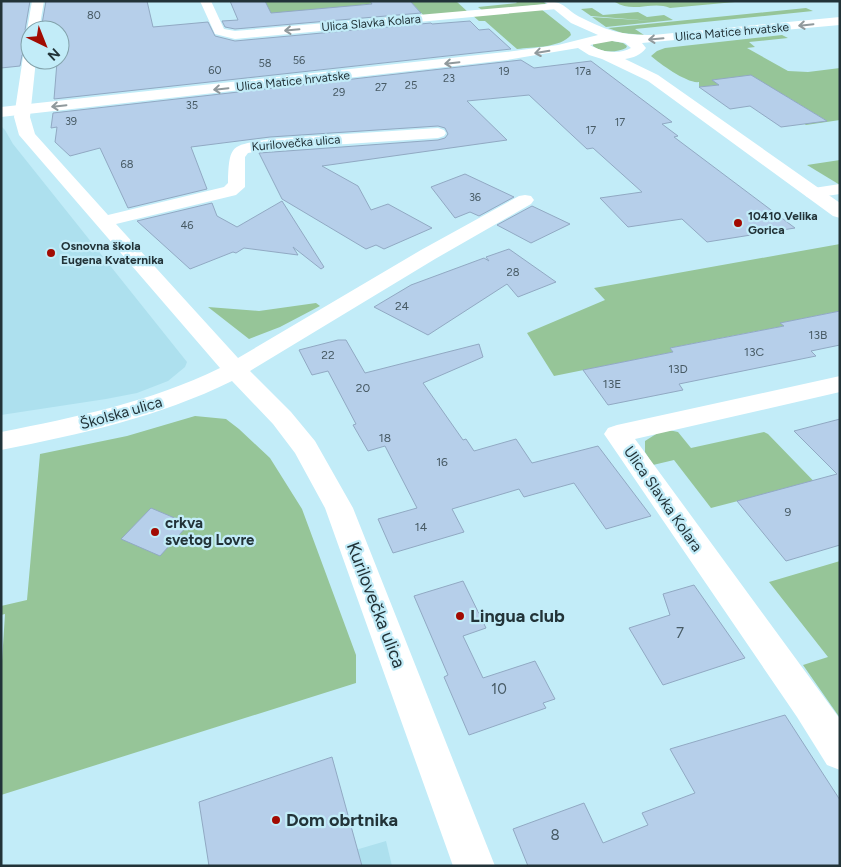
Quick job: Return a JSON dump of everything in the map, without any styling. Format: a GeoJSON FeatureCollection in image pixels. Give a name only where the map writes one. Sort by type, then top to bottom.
{"type":"FeatureCollection","features":[{"type":"Feature","properties":{"kind":"main road","name":"Ulica Slavka Kolara"},"geometry":{"type":"LineString","coordinates":[[554,4],[575,20],[619,39]]}},
{"type":"Feature","properties":{"kind":"main road","name":"Ulica Slavka Kolara"},"geometry":{"type":"LineString","coordinates":[[575,20],[587,35],[585,42]]}},
{"type":"Feature","properties":{"kind":"main road","name":"Ulica Matice hrvatske"},"geometry":{"type":"LineString","coordinates":[[12,111],[500,58],[557,49],[585,42],[653,39],[840,21]]}},
{"type":"Feature","properties":{"kind":"main road"},"geometry":{"type":"LineString","coordinates":[[605,55],[632,54],[638,50],[638,46],[619,39]]}},
{"type":"Feature","properties":{"kind":"main road"},"geometry":{"type":"LineString","coordinates":[[585,42],[587,50],[605,55],[653,78]]}},
{"type":"Feature","properties":{"kind":"main road"},"geometry":{"type":"LineString","coordinates":[[632,54],[634,59],[653,78],[840,212]]}},
{"type":"Feature","properties":{"kind":"street"},"geometry":{"type":"LineString","coordinates":[[35,20],[38,1]]}},
{"type":"Feature","properties":{"kind":"street","name":"Ulica Slavka Kolara"},"geometry":{"type":"LineString","coordinates":[[205,1],[219,31],[235,35],[480,13],[554,4]]}},
{"type":"Feature","properties":{"kind":"street","name":"Kurilovečka ulica"},"geometry":{"type":"LineString","coordinates":[[26,70],[12,111],[22,122],[27,135],[235,370],[282,418],[306,448],[339,508],[474,866]]}},
{"type":"Feature","properties":{"kind":"street","name":"Kurilovečka ulica"},"geometry":{"type":"LineString","coordinates":[[103,222],[230,191],[238,183],[237,157],[243,149],[270,144],[438,133]]}},
{"type":"Feature","properties":{"kind":"street"},"geometry":{"type":"LineString","coordinates":[[813,193],[840,189]]}},
{"type":"Feature","properties":{"kind":"street"},"geometry":{"type":"LineString","coordinates":[[235,370],[440,246],[525,200]]}},
{"type":"Feature","properties":{"kind":"street","name":"Školska ulica"},"geometry":{"type":"LineString","coordinates":[[1,441],[69,427],[160,403],[235,370]]}},
{"type":"Feature","properties":{"kind":"street","name":"Ulica Slavka Kolara"},"geometry":{"type":"LineString","coordinates":[[840,384],[617,434],[810,705],[840,752]]}},
{"type":"Feature","properties":{"kind":"shaded area","name":"Osnovna škola Eugena Kvaternika"},"geometry":{"type":"Polygon","coordinates":[[[1,126],[13,144],[187,362],[185,367],[168,381],[137,393],[1,415],[1,126]]]}},
{"type":"Feature","properties":{"kind":"shaded area"},"geometry":{"type":"Polygon","coordinates":[[[386,841],[392,866],[301,866],[386,841]]]}},
{"type":"Feature","properties":{"kind":"green space"},"geometry":{"type":"Polygon","coordinates":[[[265,1],[390,1],[267,18],[265,1]]]}},
{"type":"Feature","properties":{"kind":"green space"},"geometry":{"type":"Polygon","coordinates":[[[410,1],[456,1],[469,13],[425,17],[410,1]]]}},
{"type":"Feature","properties":{"kind":"green space"},"geometry":{"type":"Polygon","coordinates":[[[515,1],[543,1],[546,4],[483,11],[478,7],[517,3],[515,1]]]}},
{"type":"Feature","properties":{"kind":"green space"},"geometry":{"type":"Polygon","coordinates":[[[615,2],[735,2],[670,8],[656,5],[629,7],[615,2]]]}},
{"type":"Feature","properties":{"kind":"green space"},"geometry":{"type":"Polygon","coordinates":[[[592,8],[603,15],[638,12],[647,17],[664,15],[673,20],[606,27],[592,17],[652,21],[591,16],[581,9],[592,8]]]}},
{"type":"Feature","properties":{"kind":"green space"},"geometry":{"type":"Polygon","coordinates":[[[806,8],[813,11],[635,29],[644,35],[622,33],[608,28],[806,8]]]}},
{"type":"Feature","properties":{"kind":"green space"},"geometry":{"type":"Polygon","coordinates":[[[541,9],[570,32],[571,35],[553,45],[517,49],[485,21],[479,21],[472,15],[541,9]]]}},
{"type":"Feature","properties":{"kind":"green space"},"geometry":{"type":"Polygon","coordinates":[[[782,35],[788,38],[749,42],[755,47],[747,48],[788,71],[808,72],[840,68],[840,120],[806,125],[802,122],[827,121],[784,95],[766,97],[732,78],[713,80],[719,85],[699,87],[699,82],[681,77],[651,56],[665,48],[782,35]]]}},
{"type":"Feature","properties":{"kind":"green space"},"geometry":{"type":"Polygon","coordinates":[[[608,40],[623,43],[627,46],[622,50],[609,51],[593,46],[593,44],[608,40]]]}},
{"type":"Feature","properties":{"kind":"green space"},"geometry":{"type":"Polygon","coordinates":[[[840,160],[840,185],[807,165],[840,160]]]}},
{"type":"Feature","properties":{"kind":"green space"},"geometry":{"type":"Polygon","coordinates":[[[840,244],[840,311],[781,323],[784,326],[670,348],[673,352],[554,376],[527,333],[605,300],[594,288],[840,244]]]}},
{"type":"Feature","properties":{"kind":"green space"},"geometry":{"type":"Polygon","coordinates":[[[316,303],[320,306],[280,327],[249,339],[208,307],[259,311],[316,303]]]}},
{"type":"Feature","properties":{"kind":"green space"},"geometry":{"type":"Polygon","coordinates":[[[195,416],[226,419],[239,429],[270,458],[302,509],[356,655],[356,683],[1,795],[1,677],[5,614],[1,615],[1,606],[27,600],[40,454],[127,436],[195,416]]]}},
{"type":"Feature","properties":{"kind":"green space"},"geometry":{"type":"Polygon","coordinates":[[[664,429],[678,432],[691,448],[764,432],[829,497],[803,484],[711,508],[674,460],[653,465],[645,452],[645,441],[664,429]]]}},
{"type":"Feature","properties":{"kind":"green space"},"geometry":{"type":"Polygon","coordinates":[[[840,561],[840,718],[803,665],[828,657],[769,582],[840,561]]]}},
{"type":"Feature","properties":{"kind":"building"},"geometry":{"type":"Polygon","coordinates":[[[1,1],[30,1],[27,20],[20,20],[20,66],[1,68],[1,1]]]}},
{"type":"Feature","properties":{"kind":"building"},"geometry":{"type":"Polygon","coordinates":[[[46,1],[147,1],[153,27],[208,22],[215,36],[235,41],[470,21],[479,30],[489,29],[511,49],[54,99],[56,70],[70,70],[70,20],[43,20],[46,1]]]}},
{"type":"Feature","properties":{"kind":"building"},"geometry":{"type":"Polygon","coordinates":[[[230,1],[265,1],[271,13],[372,4],[370,1],[410,1],[421,13],[235,29],[225,27],[222,21],[238,20],[230,1]]]}},
{"type":"Feature","properties":{"kind":"building"},"geometry":{"type":"Polygon","coordinates":[[[521,60],[534,68],[591,61],[672,122],[662,124],[678,136],[674,137],[795,228],[707,242],[682,219],[628,227],[600,198],[642,192],[593,148],[587,149],[529,95],[467,101],[507,140],[322,166],[358,186],[371,210],[388,204],[432,228],[384,249],[376,245],[366,249],[282,199],[259,153],[438,140],[445,138],[448,134],[445,128],[438,126],[270,137],[191,147],[207,189],[128,208],[100,148],[70,156],[55,142],[57,127],[51,128],[53,113],[521,60]]]}},
{"type":"Feature","properties":{"kind":"building"},"geometry":{"type":"Polygon","coordinates":[[[751,75],[827,121],[781,127],[750,106],[730,109],[699,87],[719,85],[712,80],[751,75]]]}},
{"type":"Feature","properties":{"kind":"building"},"geometry":{"type":"Polygon","coordinates":[[[465,174],[514,197],[479,216],[470,212],[455,218],[431,187],[465,174]]]}},
{"type":"Feature","properties":{"kind":"building"},"geometry":{"type":"Polygon","coordinates":[[[282,201],[324,267],[321,269],[293,247],[298,255],[244,248],[236,253],[233,252],[190,269],[137,221],[212,203],[217,216],[237,227],[282,201]]]}},
{"type":"Feature","properties":{"kind":"building"},"geometry":{"type":"Polygon","coordinates":[[[532,206],[570,224],[531,243],[497,225],[532,206]]]}},
{"type":"Feature","properties":{"kind":"building"},"geometry":{"type":"Polygon","coordinates":[[[509,249],[556,282],[518,297],[507,284],[428,335],[374,307],[411,285],[484,258],[489,261],[486,257],[509,249]]]}},
{"type":"Feature","properties":{"kind":"building"},"geometry":{"type":"Polygon","coordinates":[[[840,311],[840,345],[811,351],[816,356],[679,384],[683,390],[608,405],[583,370],[673,352],[670,348],[784,326],[780,323],[840,311]]]}},
{"type":"Feature","properties":{"kind":"building"},"geometry":{"type":"Polygon","coordinates":[[[338,340],[346,340],[365,373],[479,344],[483,357],[423,383],[463,440],[466,439],[474,451],[516,439],[532,463],[598,446],[651,516],[606,529],[574,483],[524,497],[519,489],[452,509],[464,532],[393,553],[378,519],[417,508],[385,446],[368,451],[353,425],[356,424],[328,371],[312,375],[299,350],[338,340]]]}},
{"type":"Feature","properties":{"kind":"building"},"geometry":{"type":"Polygon","coordinates":[[[840,419],[840,545],[786,561],[737,501],[837,474],[794,431],[840,419]]]}},
{"type":"Feature","properties":{"kind":"building","name":"crkva svetog Lovre"},"geometry":{"type":"Polygon","coordinates":[[[151,508],[189,524],[160,556],[121,539],[151,508]]]}},
{"type":"Feature","properties":{"kind":"building"},"geometry":{"type":"Polygon","coordinates":[[[463,581],[486,628],[463,636],[483,678],[535,661],[555,699],[543,703],[546,708],[469,735],[444,677],[448,675],[414,596],[463,581]]]}},
{"type":"Feature","properties":{"kind":"building"},"geometry":{"type":"Polygon","coordinates":[[[694,585],[745,658],[663,685],[629,628],[670,615],[663,594],[694,585]]]}},
{"type":"Feature","properties":{"kind":"building"},"geometry":{"type":"Polygon","coordinates":[[[785,715],[840,800],[840,866],[528,866],[513,829],[584,803],[603,843],[648,825],[642,813],[695,793],[670,749],[785,715]]]}},
{"type":"Feature","properties":{"kind":"building","name":"Dom obrtnika"},"geometry":{"type":"Polygon","coordinates":[[[332,757],[362,866],[209,866],[199,802],[332,757]]]}},
{"type":"Feature","properties":{"kind":"place","name":"10410 Velika Gorica"},"geometry":{"type":"Point","coordinates":[738,223]}},
{"type":"Feature","properties":{"kind":"place","name":"Osnovna škola Eugena Kvaternika"},"geometry":{"type":"Point","coordinates":[51,253]}},
{"type":"Feature","properties":{"kind":"place","name":"crkva svetog Lovre"},"geometry":{"type":"Point","coordinates":[155,532]}},
{"type":"Feature","properties":{"kind":"place","name":"Lingua club"},"geometry":{"type":"Point","coordinates":[460,616]}},
{"type":"Feature","properties":{"kind":"place","name":"Dom obrtnika"},"geometry":{"type":"Point","coordinates":[276,820]}}]}
